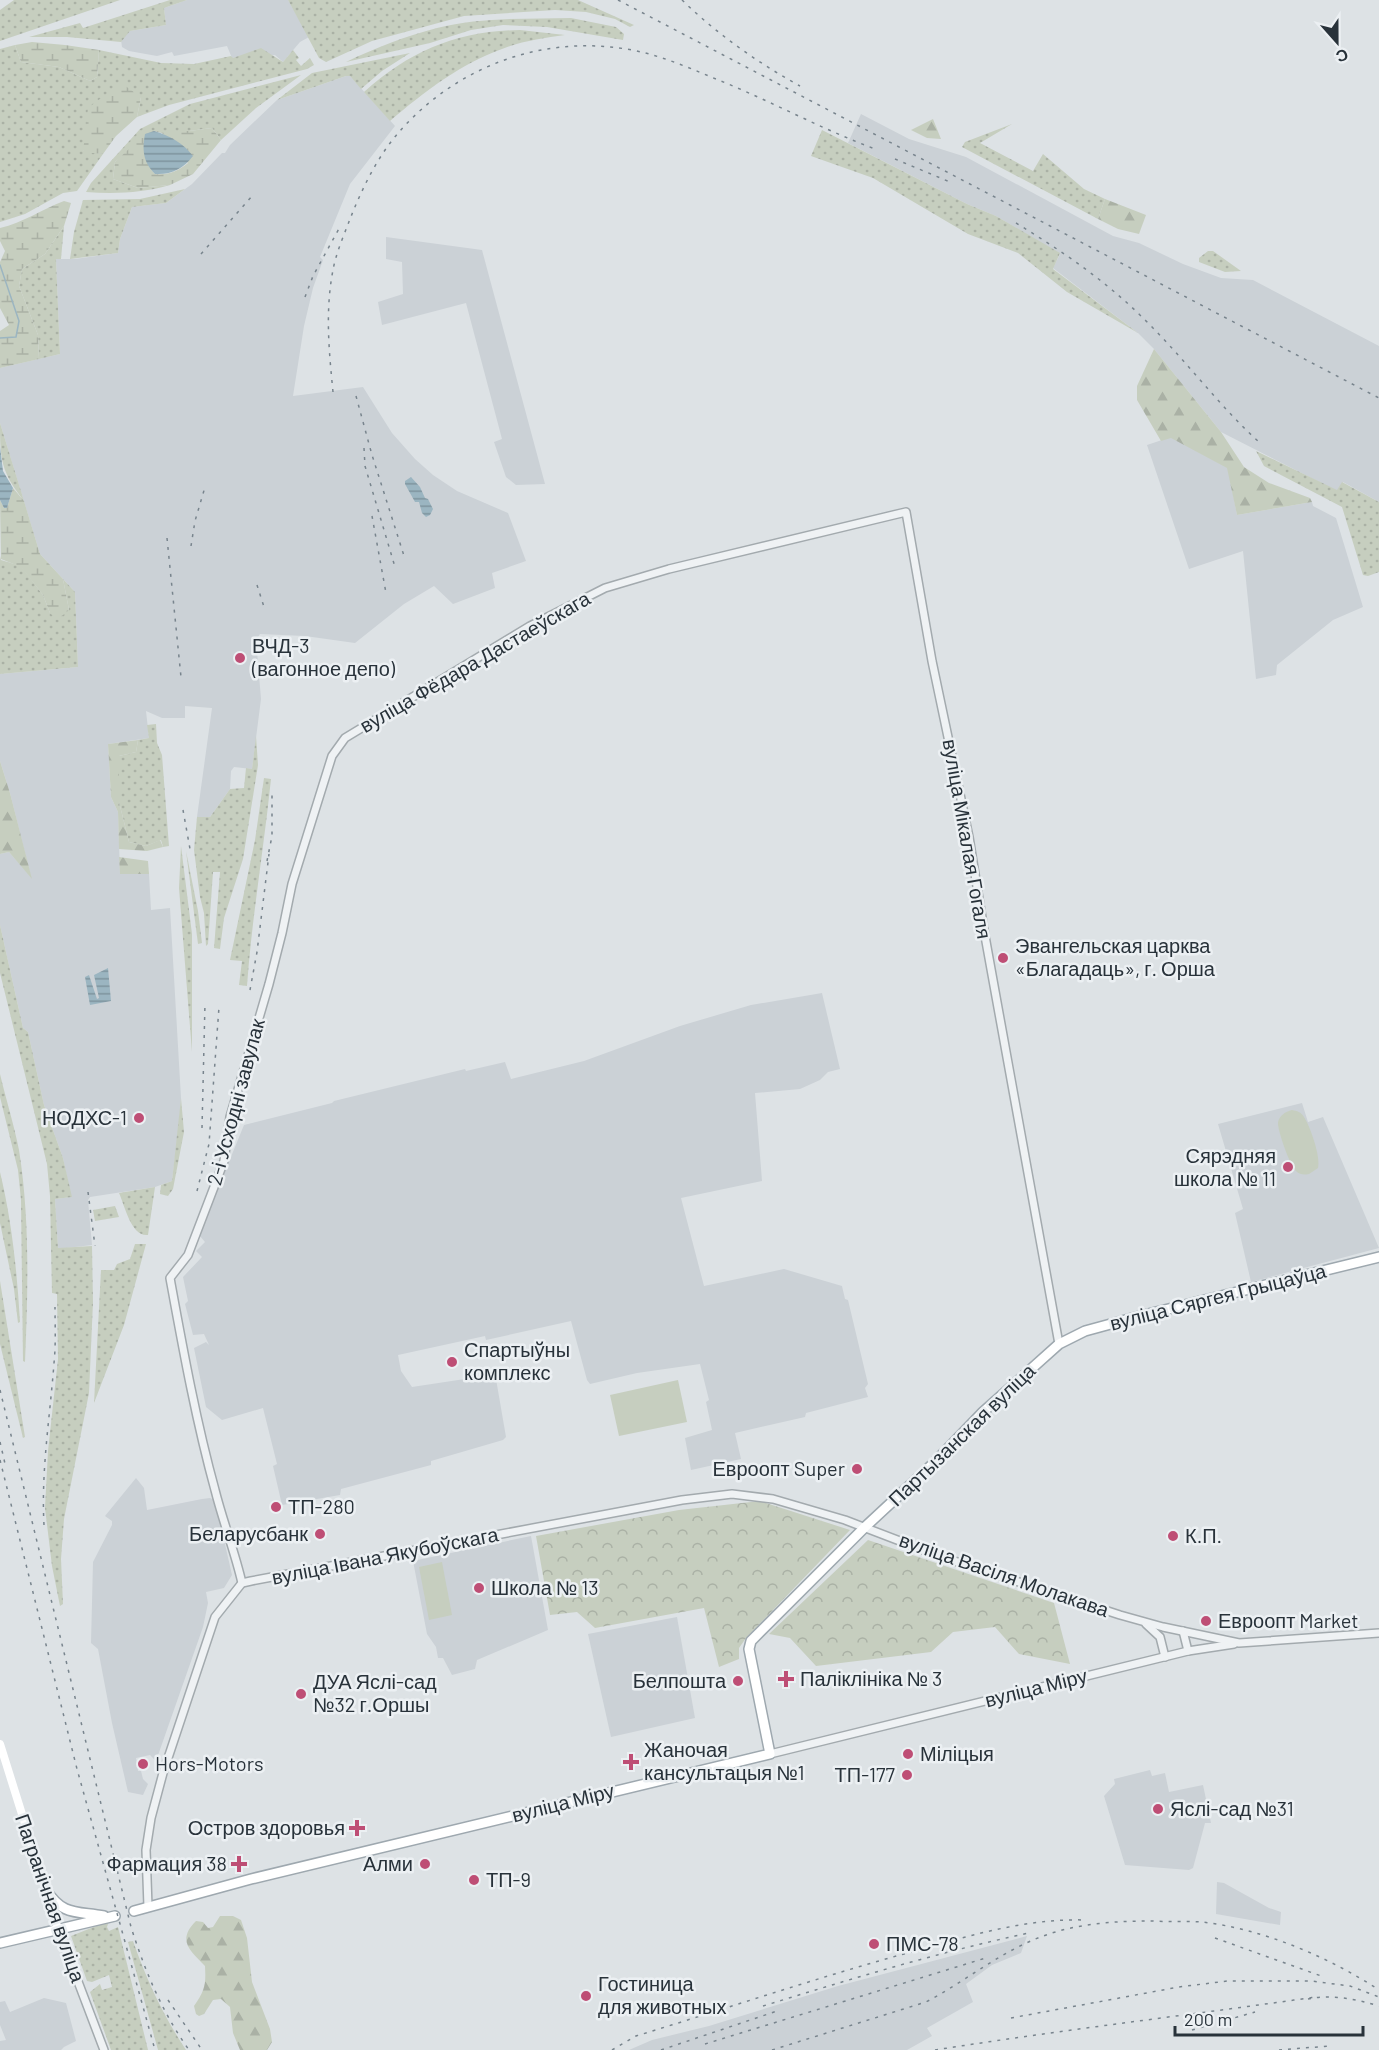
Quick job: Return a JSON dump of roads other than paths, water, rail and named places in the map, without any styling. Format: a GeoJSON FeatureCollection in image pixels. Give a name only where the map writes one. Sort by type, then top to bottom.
{"type":"FeatureCollection","features":[{"type":"Feature","properties":{"kind":"main road","name":"вуліца Сяргея Грыцаўца"},"geometry":{"type":"LineString","coordinates":[[1059,1344],[1085,1331],[1140,1316],[1379,1257]]}},
{"type":"Feature","properties":{"kind":"main road","name":"Партызанская вуліца"},"geometry":{"type":"LineString","coordinates":[[770,1754],[749,1649],[751,1641],[865,1527],[935,1462],[983,1412],[1059,1344]]}},
{"type":"Feature","properties":{"kind":"main road","name":"Пагранічная вуліца"},"geometry":{"type":"LineString","coordinates":[[0,1744],[58,1929]]}},
{"type":"Feature","properties":{"kind":"main road","name":"вуліца Міру"},"geometry":{"type":"LineString","coordinates":[[0,1943],[121,1915],[251,1879],[770,1754]]}},
{"type":"Feature","properties":{"kind":"main road"},"geometry":{"type":"LineString","coordinates":[[46,1890],[58,1906],[66,1910],[121,1915]]}},
{"type":"Feature","properties":{"kind":"street","name":"вуліца Фёдара Дастаеўскага"},"geometry":{"type":"LineString","coordinates":[[332,756],[345,738],[576,600],[605,588],[669,569],[906,512]]}},
{"type":"Feature","properties":{"kind":"street","name":"вуліца Мікалая Гогаля"},"geometry":{"type":"LineString","coordinates":[[906,512],[932,662],[969,837],[1059,1344]]}},
{"type":"Feature","properties":{"kind":"street","name":"2-і Усходні завулак"},"geometry":{"type":"LineString","coordinates":[[242,1583],[201,1435],[170,1278],[188,1256],[224,1161],[230,1117],[269,984],[292,884],[332,756]]}},
{"type":"Feature","properties":{"kind":"street","name":"вуліца Івана Якубоўскага"},"geometry":{"type":"LineString","coordinates":[[242,1583],[666,1502],[732,1494],[773,1498],[865,1527]]}},
{"type":"Feature","properties":{"kind":"street","name":"вуліца Васіля Молакава"},"geometry":{"type":"LineString","coordinates":[[865,1527],[939,1556],[1143,1622],[1183,1632],[1239,1643],[1379,1633]]}},
{"type":"Feature","properties":{"kind":"street"},"geometry":{"type":"LineString","coordinates":[[148,1907],[146,1850],[151,1818],[163,1773],[215,1617],[242,1583]]}},
{"type":"Feature","properties":{"kind":"street"},"geometry":{"type":"LineString","coordinates":[[1143,1622],[1158,1634],[1165,1657]]}},
{"type":"Feature","properties":{"kind":"street"},"geometry":{"type":"LineString","coordinates":[[1183,1632],[1188,1651]]}},
{"type":"Feature","properties":{"kind":"street","name":"вуліца Міру"},"geometry":{"type":"LineString","coordinates":[[770,1754],[1188,1651],[1239,1643]]}},
{"type":"Feature","properties":{"kind":"street","name":"Пагранічная вуліца"},"geometry":{"type":"LineString","coordinates":[[58,1929],[104,2050]]}},
{"type":"Feature","properties":{"kind":"water"},"geometry":{"type":"Polygon","coordinates":[[[154,131],[176,140],[193,156],[176,170],[155,174],[148,165],[144,151],[145,134],[154,131]]]}},
{"type":"Feature","properties":{"kind":"water"},"geometry":{"type":"Polygon","coordinates":[[[0,447],[3,471],[13,488],[7,508],[4,508],[0,500],[0,447]]]}},
{"type":"Feature","properties":{"kind":"water"},"geometry":{"type":"Polygon","coordinates":[[[411,477],[433,509],[426,517],[422,513],[419,502],[415,502],[405,484],[405,481],[411,477]]]}},
{"type":"Feature","properties":{"kind":"water"},"geometry":{"type":"Polygon","coordinates":[[[108,968],[111,1001],[90,1005],[85,977],[89,975],[97,999],[99,998],[94,975],[108,968]]]}},
{"type":"Feature","properties":{"kind":"waterway"},"geometry":{"type":"LineString","coordinates":[[0,265],[19,321],[16,337],[0,338]]}},
{"type":"Feature","properties":{"kind":"railway"},"geometry":{"type":"LineString","coordinates":[[618,0],[1379,398]]}},
{"type":"Feature","properties":{"kind":"railway"},"geometry":{"type":"LineString","coordinates":[[682,0],[738,47],[800,86]]}},
{"type":"Feature","properties":{"kind":"railway"},"geometry":{"type":"LineString","coordinates":[[333,392],[328,331],[331,285],[338,251],[360,196],[377,163],[399,132],[422,109],[473,73],[532,52],[563,47],[594,46],[638,51],[694,70],[878,150]]}},
{"type":"Feature","properties":{"kind":"railway"},"geometry":{"type":"LineString","coordinates":[[895,159],[950,182]]}},
{"type":"Feature","properties":{"kind":"railway"},"geometry":{"type":"LineString","coordinates":[[201,254],[252,196]]}},
{"type":"Feature","properties":{"kind":"railway"},"geometry":{"type":"LineString","coordinates":[[1016,223],[1083,267],[1129,305],[1260,443]]}},
{"type":"Feature","properties":{"kind":"railway"},"geometry":{"type":"LineString","coordinates":[[305,297],[313,276],[341,225]]}},
{"type":"Feature","properties":{"kind":"railway"},"geometry":{"type":"LineString","coordinates":[[356,396],[405,559]]}},
{"type":"Feature","properties":{"kind":"railway"},"geometry":{"type":"LineString","coordinates":[[364,448],[365,466],[395,567]]}},
{"type":"Feature","properties":{"kind":"railway"},"geometry":{"type":"LineString","coordinates":[[191,546],[195,521],[205,487]]}},
{"type":"Feature","properties":{"kind":"railway"},"geometry":{"type":"LineString","coordinates":[[372,516],[386,593]]}},
{"type":"Feature","properties":{"kind":"railway"},"geometry":{"type":"LineString","coordinates":[[167,538],[181,677]]}},
{"type":"Feature","properties":{"kind":"railway"},"geometry":{"type":"LineString","coordinates":[[257,585],[265,610]]}},
{"type":"Feature","properties":{"kind":"railway"},"geometry":{"type":"LineString","coordinates":[[267,861],[272,836],[272,795]]}},
{"type":"Feature","properties":{"kind":"railway"},"geometry":{"type":"LineString","coordinates":[[183,810],[190,849]]}},
{"type":"Feature","properties":{"kind":"railway"},"geometry":{"type":"LineString","coordinates":[[250,990],[269,854]]}},
{"type":"Feature","properties":{"kind":"railway"},"geometry":{"type":"LineString","coordinates":[[202,1128],[205,1003]]}},
{"type":"Feature","properties":{"kind":"railway"},"geometry":{"type":"LineString","coordinates":[[197,1191],[209,1144],[219,1007]]}},
{"type":"Feature","properties":{"kind":"railway"},"geometry":{"type":"LineString","coordinates":[[88,1192],[95,1246]]}},
{"type":"Feature","properties":{"kind":"railway"},"geometry":{"type":"LineString","coordinates":[[44,1525],[46,1444],[55,1356],[55,1307]]}},
{"type":"Feature","properties":{"kind":"railway"},"geometry":{"type":"LineString","coordinates":[[0,1390],[131,1927],[155,1991],[189,2050]]}},
{"type":"Feature","properties":{"kind":"railway"},"geometry":{"type":"LineString","coordinates":[[0,1442],[6,1468]]}},
{"type":"Feature","properties":{"kind":"railway"},"geometry":{"type":"LineString","coordinates":[[0,1460],[77,1769],[155,2050]]}},
{"type":"Feature","properties":{"kind":"railway"},"geometry":{"type":"LineString","coordinates":[[612,2050],[636,2036],[954,1940],[1020,1925],[1086,1920]]}},
{"type":"Feature","properties":{"kind":"railway"},"geometry":{"type":"LineString","coordinates":[[772,2050],[926,2002],[1001,1956],[1032,1940],[1062,1930],[1100,1923],[1202,1922],[1248,1931],[1295,1946],[1339,1966],[1379,1990]]}},
{"type":"Feature","properties":{"kind":"railway"},"geometry":{"type":"LineString","coordinates":[[763,2006],[928,1957],[1029,1933]]}},
{"type":"Feature","properties":{"kind":"railway"},"geometry":{"type":"LineString","coordinates":[[1215,1938],[1324,1977]]}},
{"type":"Feature","properties":{"kind":"railway"},"geometry":{"type":"LineString","coordinates":[[705,2044],[989,1957]]}},
{"type":"Feature","properties":{"kind":"railway"},"geometry":{"type":"LineString","coordinates":[[1011,2018],[1179,1987],[1227,1981],[1311,1981],[1350,1986],[1379,1997]]}},
{"type":"Feature","properties":{"kind":"railway"},"geometry":{"type":"LineString","coordinates":[[935,2050],[1316,1997]]}},
{"type":"Feature","properties":{"kind":"railway"},"geometry":{"type":"LineString","coordinates":[[1308,1999],[1344,1998],[1379,2006]]}},
{"type":"Feature","properties":{"kind":"railway"},"geometry":{"type":"LineString","coordinates":[[168,2000],[202,2050]]}},
{"type":"Feature","properties":{"kind":"railway"},"geometry":{"type":"LineString","coordinates":[[661,2050],[780,2010]]}},
{"type":"Feature","properties":{"kind":"railway"},"geometry":{"type":"LineString","coordinates":[[1192,2030],[1255,2012]]}},
{"type":"Feature","properties":{"kind":"railway"},"geometry":{"type":"LineString","coordinates":[[1279,2050],[1329,2046]]}},
{"type":"Feature","properties":{"kind":"place","name":"ВЧД-3 (вагонное депо)"},"geometry":{"type":"Point","coordinates":[240,658]}},
{"type":"Feature","properties":{"kind":"place","name":"Эвангельская царква «Благадаць», г. Орша"},"geometry":{"type":"Point","coordinates":[1003,958]}},
{"type":"Feature","properties":{"kind":"place","name":"НОДХС-1"},"geometry":{"type":"Point","coordinates":[139,1118]}},
{"type":"Feature","properties":{"kind":"place","name":"Сярэдняя школа № 11"},"geometry":{"type":"Point","coordinates":[1288,1167]}},
{"type":"Feature","properties":{"kind":"place","name":"Спартыўны комплекс"},"geometry":{"type":"Point","coordinates":[452,1362]}},
{"type":"Feature","properties":{"kind":"place","name":"Евроопт Super"},"geometry":{"type":"Point","coordinates":[857,1469]}},
{"type":"Feature","properties":{"kind":"place","name":"ТП-280"},"geometry":{"type":"Point","coordinates":[276,1507]}},
{"type":"Feature","properties":{"kind":"place","name":"Беларусбанк"},"geometry":{"type":"Point","coordinates":[320,1534]}},
{"type":"Feature","properties":{"kind":"place","name":"К.П."},"geometry":{"type":"Point","coordinates":[1173,1536]}},
{"type":"Feature","properties":{"kind":"place","name":"Школа № 13"},"geometry":{"type":"Point","coordinates":[479,1588]}},
{"type":"Feature","properties":{"kind":"place","name":"Евроопт Market"},"geometry":{"type":"Point","coordinates":[1206,1621]}},
{"type":"Feature","properties":{"kind":"place","name":"Паліклініка № 3"},"geometry":{"type":"Point","coordinates":[786,1679]}},
{"type":"Feature","properties":{"kind":"place","name":"Белпошта"},"geometry":{"type":"Point","coordinates":[738,1681]}},
{"type":"Feature","properties":{"kind":"place","name":"ДУА Яслі-сад №32 г.Оршы"},"geometry":{"type":"Point","coordinates":[301,1694]}},
{"type":"Feature","properties":{"kind":"place","name":"Міліцыя"},"geometry":{"type":"Point","coordinates":[908,1754]}},
{"type":"Feature","properties":{"kind":"place","name":"Жаночая кансультацыя №1"},"geometry":{"type":"Point","coordinates":[631,1762]}},
{"type":"Feature","properties":{"kind":"place","name":"Hors-Motors"},"geometry":{"type":"Point","coordinates":[143,1764]}},
{"type":"Feature","properties":{"kind":"place","name":"ТП-177"},"geometry":{"type":"Point","coordinates":[907,1775]}},
{"type":"Feature","properties":{"kind":"place","name":"Яслі-сад №31"},"geometry":{"type":"Point","coordinates":[1158,1809]}},
{"type":"Feature","properties":{"kind":"place","name":"Остров здоровья"},"geometry":{"type":"Point","coordinates":[357,1828]}},
{"type":"Feature","properties":{"kind":"place","name":"Фармация 38"},"geometry":{"type":"Point","coordinates":[239,1864]}},
{"type":"Feature","properties":{"kind":"place","name":"Алми"},"geometry":{"type":"Point","coordinates":[425,1864]}},
{"type":"Feature","properties":{"kind":"place","name":"ТП-9"},"geometry":{"type":"Point","coordinates":[474,1880]}},
{"type":"Feature","properties":{"kind":"place","name":"ПМС-78"},"geometry":{"type":"Point","coordinates":[874,1944]}},
{"type":"Feature","properties":{"kind":"place","name":"Гостиница для животных"},"geometry":{"type":"Point","coordinates":[586,1996]}}]}
